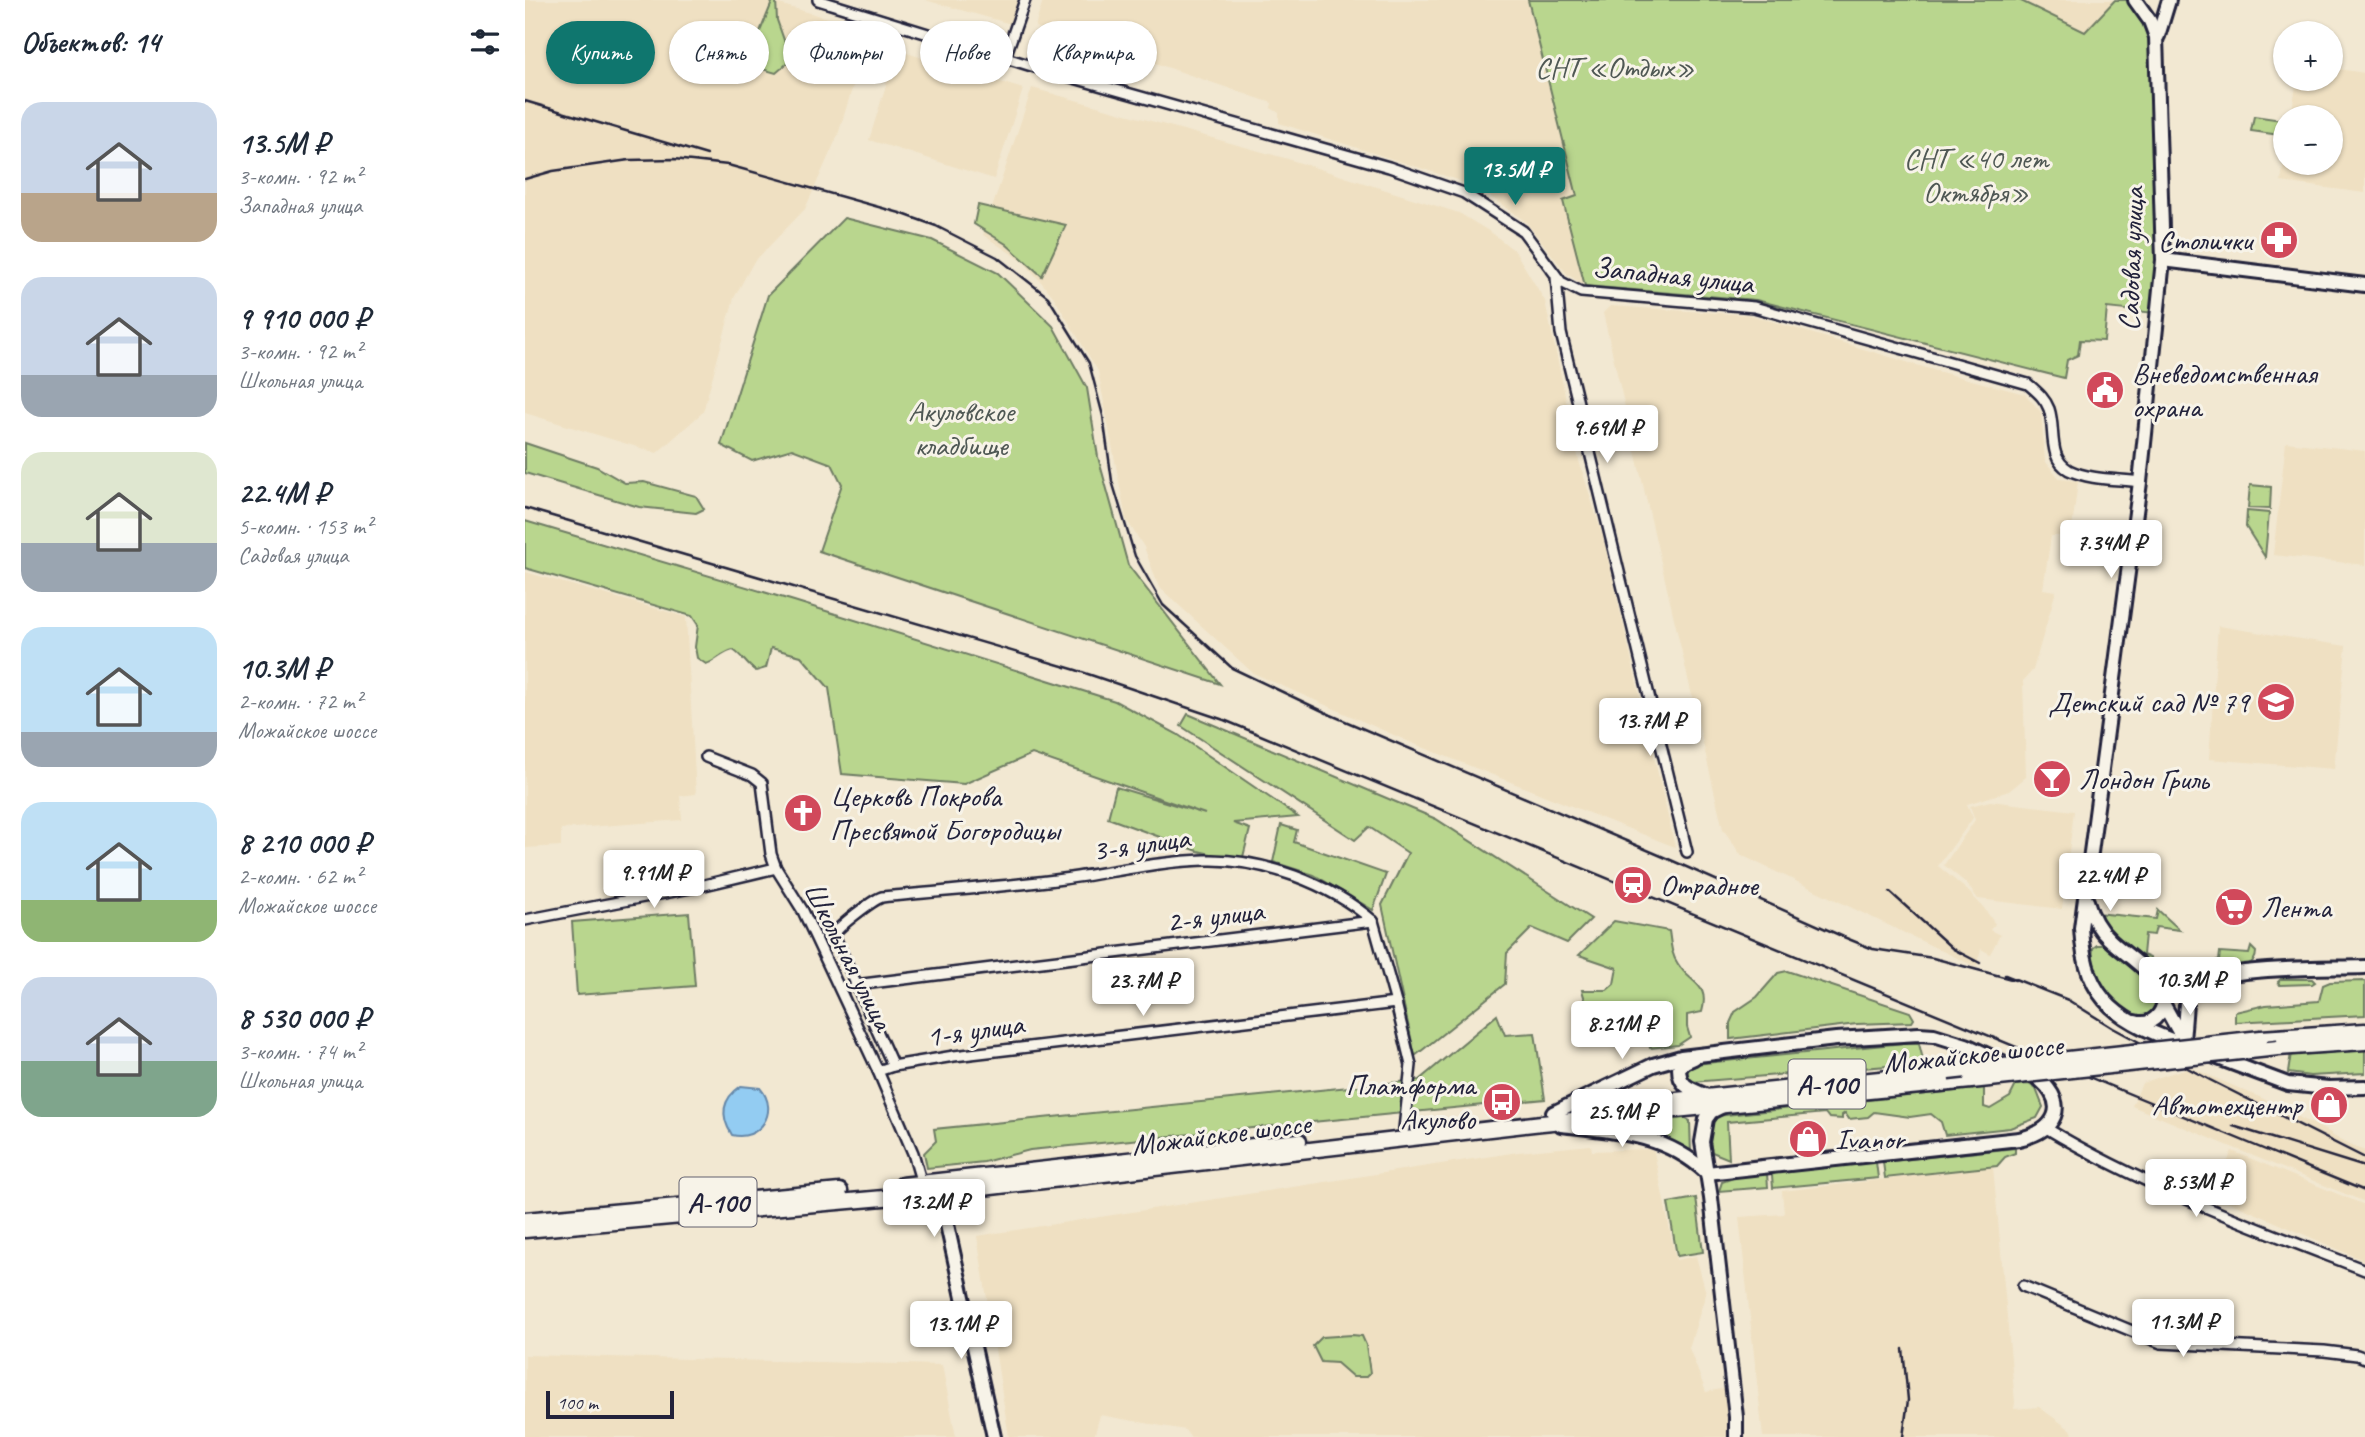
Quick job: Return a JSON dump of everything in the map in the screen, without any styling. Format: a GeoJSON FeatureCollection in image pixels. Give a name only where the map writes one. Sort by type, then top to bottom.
{"type":"FeatureCollection","features":[{"type":"Feature","properties":{"kind":"main road","name":"Можайское шоссе"},"geometry":{"type":"LineString","coordinates":[[525,1230],[876,1198],[1403,1129],[1705,1095],[2261,1038],[2365,1031]]}},
{"type":"Feature","properties":{"kind":"main road","name":"Можайское шоссе"},"geometry":{"type":"LineString","coordinates":[[917,1184],[939,1188],[1727,1104],[2278,1048],[2365,1042]]}},
{"type":"Feature","properties":{"kind":"main road","name":"А-100"},"geometry":{"type":"LineString","coordinates":[[525,1220],[917,1184]]}},
{"type":"Feature","properties":{"kind":"street","name":"Западная улица"},"geometry":{"type":"LineString","coordinates":[[818,0],[920,31]]}},
{"type":"Feature","properties":{"kind":"street"},"geometry":{"type":"LineString","coordinates":[[1013,34],[1025,0]]}},
{"type":"Feature","properties":{"kind":"street"},"geometry":{"type":"LineString","coordinates":[[2157,44],[2169,0]]}},
{"type":"Feature","properties":{"kind":"street","name":"Садовая улица"},"geometry":{"type":"LineString","coordinates":[[2082,947],[2081,928],[2087,901],[2140,482],[2163,260],[2157,44],[2155,28],[2138,1]]}},
{"type":"Feature","properties":{"kind":"street","name":"Западная улица"},"geometry":{"type":"LineString","coordinates":[[1013,59],[1265,131],[1464,192],[1523,231],[1561,282],[1581,292],[1754,307],[2028,384],[2042,396],[2049,410],[2055,456],[2067,469],[2082,474],[2140,482]]}},
{"type":"Feature","properties":{"kind":"street"},"geometry":{"type":"LineString","coordinates":[[2163,260],[2365,285]]}},
{"type":"Feature","properties":{"kind":"street"},"geometry":{"type":"LineString","coordinates":[[1556,275],[1564,345],[1687,852]]}},
{"type":"Feature","properties":{"kind":"street","name":"Школьная улица"},"geometry":{"type":"LineString","coordinates":[[706,757],[752,775],[762,783],[771,854],[776,868],[803,911],[878,1071],[913,1153],[917,1184]]}},
{"type":"Feature","properties":{"kind":"street","name":"3-я улица"},"geometry":{"type":"LineString","coordinates":[[856,985],[834,935],[844,922],[882,897],[1061,879],[1201,860],[1258,866],[1308,880],[1360,909],[1373,921]]}},
{"type":"Feature","properties":{"kind":"street","name":"Школьная улица"},"geometry":{"type":"LineString","coordinates":[[525,920],[697,887],[776,868]]}},
{"type":"Feature","properties":{"kind":"street"},"geometry":{"type":"LineString","coordinates":[[2087,901],[2094,919],[2108,938],[2154,979],[2164,993],[2164,1004],[2185,1043]]}},
{"type":"Feature","properties":{"kind":"street"},"geometry":{"type":"LineString","coordinates":[[1373,921],[1411,1065],[1403,1129]]}},
{"type":"Feature","properties":{"kind":"street","name":"2-я улица"},"geometry":{"type":"LineString","coordinates":[[856,985],[1373,921]]}},
{"type":"Feature","properties":{"kind":"street"},"geometry":{"type":"LineString","coordinates":[[2108,938],[2094,938],[2082,947],[2087,968],[2100,996],[2114,1010],[2131,1021],[2150,1032],[2288,1084],[2328,1088],[2365,1087]]}},
{"type":"Feature","properties":{"kind":"street"},"geometry":{"type":"LineString","coordinates":[[2154,979],[2178,984],[2247,972],[2365,967]]}},
{"type":"Feature","properties":{"kind":"street"},"geometry":{"type":"LineString","coordinates":[[2131,1021],[2142,1024],[2153,1021],[2164,1004],[2203,981]]}},
{"type":"Feature","properties":{"kind":"street"},"geometry":{"type":"LineString","coordinates":[[856,985],[893,1066]]}},
{"type":"Feature","properties":{"kind":"street"},"geometry":{"type":"LineString","coordinates":[[2185,1043],[2187,991]]}},
{"type":"Feature","properties":{"kind":"street","name":"1-я улица"},"geometry":{"type":"LineString","coordinates":[[878,1071],[954,1056],[1396,1003]]}},
{"type":"Feature","properties":{"kind":"street"},"geometry":{"type":"LineString","coordinates":[[1553,1113],[1653,1065],[1681,1057],[1893,1034],[1934,1035],[1966,1045],[2039,1079],[2048,1087],[2056,1102],[2054,1118],[2046,1128],[2019,1139],[1707,1173]]}},
{"type":"Feature","properties":{"kind":"street"},"geometry":{"type":"LineString","coordinates":[[1704,1054],[1685,1062],[1679,1068],[1679,1078],[1686,1088],[1705,1095]]}},
{"type":"Feature","properties":{"kind":"street"},"geometry":{"type":"LineString","coordinates":[[1727,1104],[1710,1112],[1702,1130],[1736,1437]]}},
{"type":"Feature","properties":{"kind":"street"},"geometry":{"type":"LineString","coordinates":[[1542,1123],[1631,1133],[1665,1144],[1698,1164],[1707,1173]]}},
{"type":"Feature","properties":{"kind":"street"},"geometry":{"type":"LineString","coordinates":[[2046,1128],[2134,1176],[2216,1212],[2365,1270]]}},
{"type":"Feature","properties":{"kind":"street"},"geometry":{"type":"LineString","coordinates":[[939,1188],[994,1437]]}},
{"type":"Feature","properties":{"kind":"street"},"geometry":{"type":"LineString","coordinates":[[2023,1286],[2161,1343],[2324,1350],[2365,1358]]}},
{"type":"Feature","properties":{"kind":"shaded area"},"geometry":{"type":"Polygon","coordinates":[[[525,0],[765,0],[838,21],[783,21],[783,84],[854,84],[838,135],[805,209],[753,263],[734,298],[703,412],[657,453],[525,413],[525,0]]]}},
{"type":"Feature","properties":{"kind":"shaded area"},"geometry":{"type":"Polygon","coordinates":[[[925,0],[1018,0],[1012,21],[1000,21],[925,0]]]}},
{"type":"Feature","properties":{"kind":"shaded area"},"geometry":{"type":"Polygon","coordinates":[[[1043,0],[1528,0],[1577,196],[1563,202],[1585,286],[1567,274],[1526,222],[1487,194],[1458,180],[1279,123],[1279,113],[1271,108],[1272,103],[1157,64],[1157,21],[1037,21],[1043,0]]]}},
{"type":"Feature","properties":{"kind":"shaded area"},"geometry":{"type":"Polygon","coordinates":[[[2019,0],[2115,0],[2086,32],[2019,0]]]}},
{"type":"Feature","properties":{"kind":"shaded area"},"geometry":{"type":"Polygon","coordinates":[[[906,53],[920,57],[920,84],[1007,84],[1023,89],[994,179],[869,140],[886,84],[906,84],[906,53]]]}},
{"type":"Feature","properties":{"kind":"shaded area"},"geometry":{"type":"Polygon","coordinates":[[[2343,70],[2365,73],[2365,193],[2281,182],[2282,175],[2343,175],[2343,105],[2293,105],[2295,91],[2343,91],[2343,70]]]}},
{"type":"Feature","properties":{"kind":"shaded area"},"geometry":{"type":"Polygon","coordinates":[[[1032,88],[1288,159],[1459,213],[1515,251],[1545,301],[1579,461],[1603,537],[1675,847],[1412,743],[1253,673],[1159,587],[1144,547],[1126,519],[1098,371],[1053,296],[1024,262],[983,235],[1032,88]]]}},
{"type":"Feature","properties":{"kind":"shaded area"},"geometry":{"type":"Polygon","coordinates":[[[1610,306],[1751,315],[1933,370],[2025,394],[2041,412],[2045,461],[2060,479],[2078,481],[2071,536],[2051,536],[2043,589],[2056,591],[2033,670],[2023,681],[2026,777],[2009,791],[1967,804],[1973,818],[1938,866],[1984,908],[1995,924],[1990,930],[2000,935],[1990,954],[1981,949],[1976,967],[1741,855],[1723,829],[1603,313],[1610,306]]]}},
{"type":"Feature","properties":{"kind":"shaded area"},"geometry":{"type":"Polygon","coordinates":[[[2286,442],[2365,451],[2365,565],[2273,555],[2286,442]]]}},
{"type":"Feature","properties":{"kind":"shaded area"},"geometry":{"type":"Polygon","coordinates":[[[525,572],[686,617],[696,794],[680,796],[682,820],[561,829],[561,846],[525,848],[525,572]]]}},
{"type":"Feature","properties":{"kind":"shaded area","name":"Детский сад № 79"},"geometry":{"type":"Polygon","coordinates":[[[2218,626],[2346,646],[2334,769],[2209,759],[2218,626]]]}},
{"type":"Feature","properties":{"kind":"shaded area"},"geometry":{"type":"Polygon","coordinates":[[[1990,801],[2074,811],[2062,909],[1978,899],[1966,883],[1944,865],[1975,820],[1970,806],[1990,801]]]}},
{"type":"Feature","properties":{"kind":"shaded area"},"geometry":{"type":"Polygon","coordinates":[[[2190,1067],[2273,1103],[2365,1151],[2365,1202],[2132,1106],[2142,1083],[2190,1067]]]}},
{"type":"Feature","properties":{"kind":"shaded area"},"geometry":{"type":"Polygon","coordinates":[[[1591,1145],[1592,1151],[1649,1149],[1654,1152],[1676,1260],[1696,1256],[1706,1293],[1689,1348],[1706,1392],[1726,1388],[1730,1437],[1190,1437],[1185,1430],[1100,1415],[1094,1437],[1009,1437],[977,1236],[1518,1152],[1591,1145]]]}},
{"type":"Feature","properties":{"kind":"shaded area"},"geometry":{"type":"Polygon","coordinates":[[[2232,1151],[2365,1205],[2365,1261],[2213,1195],[2232,1151]]]}},
{"type":"Feature","properties":{"kind":"shaded area"},"geometry":{"type":"Polygon","coordinates":[[[1993,1167],[2014,1409],[2039,1407],[2072,1431],[2073,1437],[1763,1437],[1739,1217],[1784,1214],[1782,1191],[1993,1167]]]}},
{"type":"Feature","properties":{"kind":"shaded area"},"geometry":{"type":"Polygon","coordinates":[[[525,1355],[942,1365],[956,1437],[525,1437],[525,1355]]]}},
{"type":"Feature","properties":{"kind":"green space"},"geometry":{"type":"Polygon","coordinates":[[[773,0],[776,0],[777,20],[783,37],[783,67],[776,73],[769,71],[769,21],[764,21],[773,0]]]}},
{"type":"Feature","properties":{"kind":"green space","name":"СНТ «40 лет Октября»"},"geometry":{"type":"Polygon","coordinates":[[[1528,0],[2019,0],[2085,32],[2115,0],[2129,0],[2151,30],[2158,261],[2155,313],[2107,308],[2104,341],[2080,340],[2078,355],[2067,360],[2064,378],[1756,300],[1585,286],[1563,201],[1577,196],[1528,0]]]}},
{"type":"Feature","properties":{"kind":"green space"},"geometry":{"type":"Polygon","coordinates":[[[2254,116],[2273,119],[2273,134],[2251,131],[2254,116]]]}},
{"type":"Feature","properties":{"kind":"green space"},"geometry":{"type":"Polygon","coordinates":[[[978,205],[1066,225],[1042,276],[1006,244],[974,224],[978,205]]]}},
{"type":"Feature","properties":{"kind":"green space","name":"Акуловское кладбище"},"geometry":{"type":"Polygon","coordinates":[[[844,218],[932,240],[998,273],[1053,326],[1087,388],[1098,457],[1128,565],[1220,684],[819,551],[842,484],[832,464],[792,449],[752,461],[721,445],[768,295],[844,218]]]}},
{"type":"Feature","properties":{"kind":"green space"},"geometry":{"type":"Polygon","coordinates":[[[525,443],[597,467],[625,483],[644,482],[696,496],[704,509],[696,513],[639,507],[525,473],[525,443]]]}},
{"type":"Feature","properties":{"kind":"green space"},"geometry":{"type":"Polygon","coordinates":[[[2250,485],[2271,487],[2270,509],[2248,508],[2250,485]]]}},
{"type":"Feature","properties":{"kind":"green space"},"geometry":{"type":"Polygon","coordinates":[[[2247,511],[2269,513],[2265,557],[2246,527],[2247,511]]]}},
{"type":"Feature","properties":{"kind":"green space"},"geometry":{"type":"Polygon","coordinates":[[[525,521],[1115,701],[1177,734],[1298,817],[1233,823],[1250,829],[1242,861],[1198,851],[1108,818],[1116,787],[1205,814],[1032,754],[964,784],[842,774],[829,688],[801,656],[771,648],[766,668],[756,671],[733,650],[706,664],[697,658],[695,647],[698,625],[692,616],[525,568],[525,521]]]}},
{"type":"Feature","properties":{"kind":"green space"},"geometry":{"type":"Polygon","coordinates":[[[1188,714],[1436,819],[1591,919],[1567,943],[1532,928],[1507,953],[1505,984],[1415,1056],[1382,905],[1408,853],[1369,827],[1355,840],[1181,726],[1188,714]]]}},
{"type":"Feature","properties":{"kind":"green space"},"geometry":{"type":"Polygon","coordinates":[[[1281,825],[1297,830],[1294,842],[1386,874],[1373,910],[1314,875],[1273,862],[1281,825]]]}},
{"type":"Feature","properties":{"kind":"green space"},"geometry":{"type":"Polygon","coordinates":[[[2158,910],[2180,930],[2156,927],[2154,935],[2145,934],[2143,955],[2150,958],[2153,968],[2175,977],[2213,968],[2215,961],[2219,961],[2220,952],[2249,954],[2251,947],[2256,952],[2255,958],[2247,965],[2171,979],[2157,976],[2103,925],[2096,913],[2156,919],[2158,910]]]}},
{"type":"Feature","properties":{"kind":"green space"},"geometry":{"type":"Polygon","coordinates":[[[689,913],[695,986],[577,995],[572,922],[689,913]]]}},
{"type":"Feature","properties":{"kind":"green space"},"geometry":{"type":"Polygon","coordinates":[[[1614,921],[1669,931],[1676,960],[1701,990],[1704,1002],[1702,1012],[1687,1015],[1690,1037],[1678,1045],[1650,1048],[1644,1015],[1631,1009],[1616,1020],[1589,1014],[1582,990],[1607,990],[1614,984],[1617,968],[1579,955],[1614,921]]]}},
{"type":"Feature","properties":{"kind":"green space"},"geometry":{"type":"Polygon","coordinates":[[[2097,945],[2110,949],[2150,984],[2157,994],[2158,1004],[2153,1013],[2140,1019],[2110,1000],[2095,971],[2092,955],[2093,948],[2097,945]]]}},
{"type":"Feature","properties":{"kind":"green space"},"geometry":{"type":"Polygon","coordinates":[[[1787,971],[1910,1012],[1914,1019],[1912,1022],[1857,1024],[1730,1039],[1730,1023],[1735,1012],[1757,997],[1778,973],[1787,971]]]}},
{"type":"Feature","properties":{"kind":"green space"},"geometry":{"type":"Polygon","coordinates":[[[2281,979],[2312,979],[2315,982],[2280,985],[2278,982],[2281,979]]]}},
{"type":"Feature","properties":{"kind":"green space"},"geometry":{"type":"Polygon","coordinates":[[[2365,981],[2365,1015],[2235,1022],[2235,1012],[2266,1005],[2319,1001],[2323,985],[2330,982],[2365,981]]]}},
{"type":"Feature","properties":{"kind":"green space"},"geometry":{"type":"Polygon","coordinates":[[[1497,1015],[1505,1035],[1535,1033],[1545,1099],[1030,1150],[984,1162],[927,1168],[924,1153],[936,1141],[934,1129],[1419,1080],[1497,1015]]]}},
{"type":"Feature","properties":{"kind":"green space"},"geometry":{"type":"Polygon","coordinates":[[[1904,1043],[1919,1044],[1924,1063],[1692,1082],[1687,1075],[1689,1067],[1695,1064],[1904,1043]]]}},
{"type":"Feature","properties":{"kind":"green space"},"geometry":{"type":"Polygon","coordinates":[[[2365,1048],[2365,1073],[2310,1076],[2288,1073],[2291,1053],[2365,1048]]]}},
{"type":"Feature","properties":{"kind":"green space"},"geometry":{"type":"Polygon","coordinates":[[[2029,1084],[2036,1089],[2043,1107],[2037,1118],[2010,1128],[1945,1135],[1941,1122],[1931,1114],[1910,1117],[1874,1112],[1868,1117],[1849,1119],[1845,1113],[1842,1119],[1829,1118],[1825,1113],[1727,1122],[1729,1159],[1712,1152],[1710,1142],[1709,1132],[1716,1116],[1984,1088],[1984,1107],[1990,1109],[2010,1097],[2016,1085],[2029,1084]]]}},
{"type":"Feature","properties":{"kind":"green space"},"geometry":{"type":"Polygon","coordinates":[[[1684,1118],[1690,1121],[1691,1155],[1642,1127],[1642,1123],[1684,1118]]]}},
{"type":"Feature","properties":{"kind":"green space"},"geometry":{"type":"Polygon","coordinates":[[[2015,1148],[2015,1153],[2005,1157],[1997,1166],[1885,1178],[1883,1162],[2015,1148]]]}},
{"type":"Feature","properties":{"kind":"green space"},"geometry":{"type":"Polygon","coordinates":[[[1876,1162],[1878,1178],[1773,1188],[1772,1175],[1775,1173],[1876,1162]]]}},
{"type":"Feature","properties":{"kind":"green space"},"geometry":{"type":"Polygon","coordinates":[[[1767,1174],[1768,1187],[1719,1191],[1722,1182],[1767,1174]]]}},
{"type":"Feature","properties":{"kind":"green space"},"geometry":{"type":"Polygon","coordinates":[[[1696,1198],[1703,1252],[1677,1256],[1668,1203],[1696,1198]]]}},
{"type":"Feature","properties":{"kind":"green space"},"geometry":{"type":"Polygon","coordinates":[[[1362,1336],[1366,1345],[1370,1373],[1366,1377],[1353,1377],[1337,1363],[1321,1362],[1313,1346],[1322,1337],[1362,1336]]]}},
{"type":"Feature","properties":{"kind":"water"},"geometry":{"type":"Polygon","coordinates":[[[741,1086],[760,1088],[768,1106],[764,1123],[758,1130],[742,1136],[732,1135],[725,1115],[730,1096],[741,1086]]]}},
{"type":"Feature","properties":{"kind":"railway"},"geometry":{"type":"LineString","coordinates":[[525,101],[707,155]]}},
{"type":"Feature","properties":{"kind":"railway"},"geometry":{"type":"LineString","coordinates":[[525,179],[553,171],[629,160],[674,159],[728,165],[900,213],[936,226],[997,257],[1048,297],[1089,363],[1103,416],[1112,481],[1135,556],[1163,605],[1232,668],[1331,715],[1873,949],[1933,958],[2015,980]]}},
{"type":"Feature","properties":{"kind":"railway"},"geometry":{"type":"LineString","coordinates":[[525,508],[1076,670],[1224,720],[2365,1191]]}},
{"type":"Feature","properties":{"kind":"railway"},"geometry":{"type":"LineString","coordinates":[[1890,892],[1953,949],[1980,963]]}},
{"type":"Feature","properties":{"kind":"railway"},"geometry":{"type":"LineString","coordinates":[[2005,975],[2068,1000],[2113,1028],[2210,1080],[2365,1158]]}},
{"type":"Feature","properties":{"kind":"railway"},"geometry":{"type":"LineString","coordinates":[[2233,1126],[2365,1167]]}},
{"type":"Feature","properties":{"kind":"railway"},"geometry":{"type":"LineString","coordinates":[[1903,1349],[1908,1400],[1903,1437]]}},
{"type":"Feature","properties":{"kind":"place","name":"Столички"},"geometry":{"type":"Point","coordinates":[2279,240]}},
{"type":"Feature","properties":{"kind":"place","name":"Вневедомственная охрана"},"geometry":{"type":"Point","coordinates":[2105,390]}},
{"type":"Feature","properties":{"kind":"place","name":"Детский сад № 79"},"geometry":{"type":"Point","coordinates":[2276,702]}},
{"type":"Feature","properties":{"kind":"place","name":"Лондон Гриль"},"geometry":{"type":"Point","coordinates":[2052,779]}},
{"type":"Feature","properties":{"kind":"place","name":"Церковь Покрова Пресвятой Богородицы"},"geometry":{"type":"Point","coordinates":[803,813]}},
{"type":"Feature","properties":{"kind":"place","name":"Отрадное"},"geometry":{"type":"Point","coordinates":[1633,885]}},
{"type":"Feature","properties":{"kind":"place","name":"Лента"},"geometry":{"type":"Point","coordinates":[2234,907]}},
{"type":"Feature","properties":{"kind":"place","name":"Платформа Акулово"},"geometry":{"type":"Point","coordinates":[1502,1102]}},
{"type":"Feature","properties":{"kind":"place","name":"Автотехцентр"},"geometry":{"type":"Point","coordinates":[2329,1105]}},
{"type":"Feature","properties":{"kind":"place","name":"Ivanor"},"geometry":{"type":"Point","coordinates":[1808,1139]}},
{"type":"Feature","properties":{"kind":"park label","name":"СНТ «Отдых»"},"geometry":{"type":"Point","coordinates":[1615,67]}}]}
